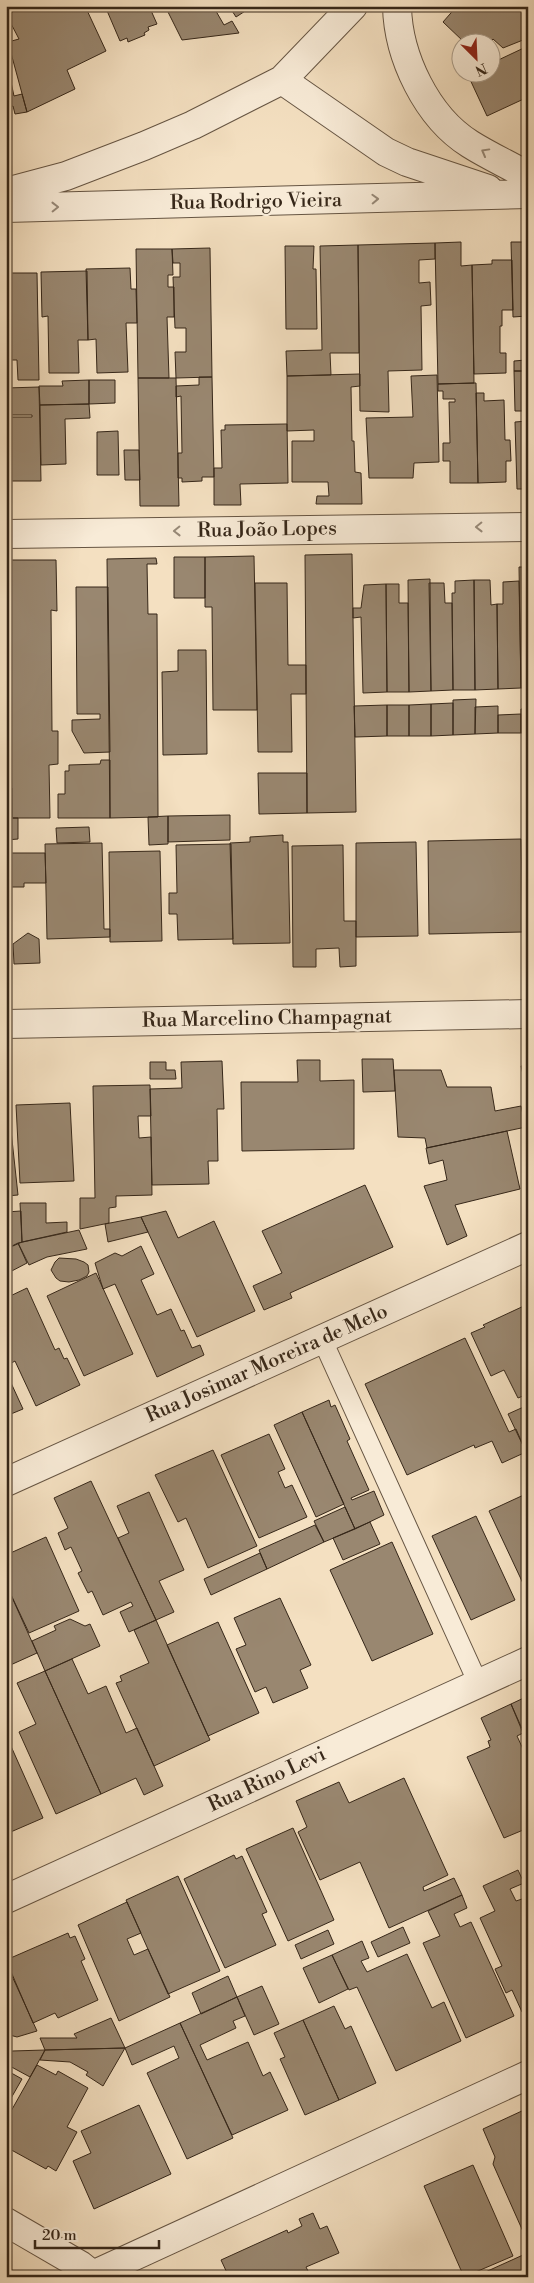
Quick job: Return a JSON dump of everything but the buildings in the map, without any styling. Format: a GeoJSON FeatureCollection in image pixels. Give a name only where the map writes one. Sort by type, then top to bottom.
{"type":"FeatureCollection","features":[{"type":"Feature","properties":{"kind":"street"},"geometry":{"type":"LineString","coordinates":[[6,192],[66,176],[152,142],[193,125],[282,80],[353,6]]}},
{"type":"Feature","properties":{"kind":"street"},"geometry":{"type":"LineString","coordinates":[[397,6],[403,42],[414,79],[446,123],[469,144],[528,176]]}},
{"type":"Feature","properties":{"kind":"street","name":"Rua Rodrigo Vieira"},"geometry":{"type":"LineString","coordinates":[[282,80],[386,152],[407,162],[517,195]]}},
{"type":"Feature","properties":{"kind":"street","name":"Rua Rodrigo Vieira"},"geometry":{"type":"LineString","coordinates":[[6,208],[517,195]]}},
{"type":"Feature","properties":{"kind":"street","name":"Rua João Lopes"},"geometry":{"type":"LineString","coordinates":[[6,534],[528,527]]}},
{"type":"Feature","properties":{"kind":"street","name":"Rua Marcelino Champagnat"},"geometry":{"type":"LineString","coordinates":[[6,1024],[528,1014]]}},
{"type":"Feature","properties":{"kind":"street","name":"Rua Josimar Moreira de Melo"},"geometry":{"type":"LineString","coordinates":[[6,1482],[528,1246]]}},
{"type":"Feature","properties":{"kind":"street","name":"Rua Rino Levi"},"geometry":{"type":"LineString","coordinates":[[6,1898],[528,1661]]}},
{"type":"Feature","properties":{"kind":"street"},"geometry":{"type":"LineString","coordinates":[[6,2222],[80,2265],[94,2276],[528,2075]]}},
{"type":"Feature","properties":{"kind":"lane"},"geometry":{"type":"LineString","coordinates":[[322,1339],[478,1684]]}},
{"type":"Feature","properties":{"kind":"shaded area"},"geometry":{"type":"Polygon","coordinates":[[[521,1066],[528,1066],[528,1096],[521,1066]]]}}]}
